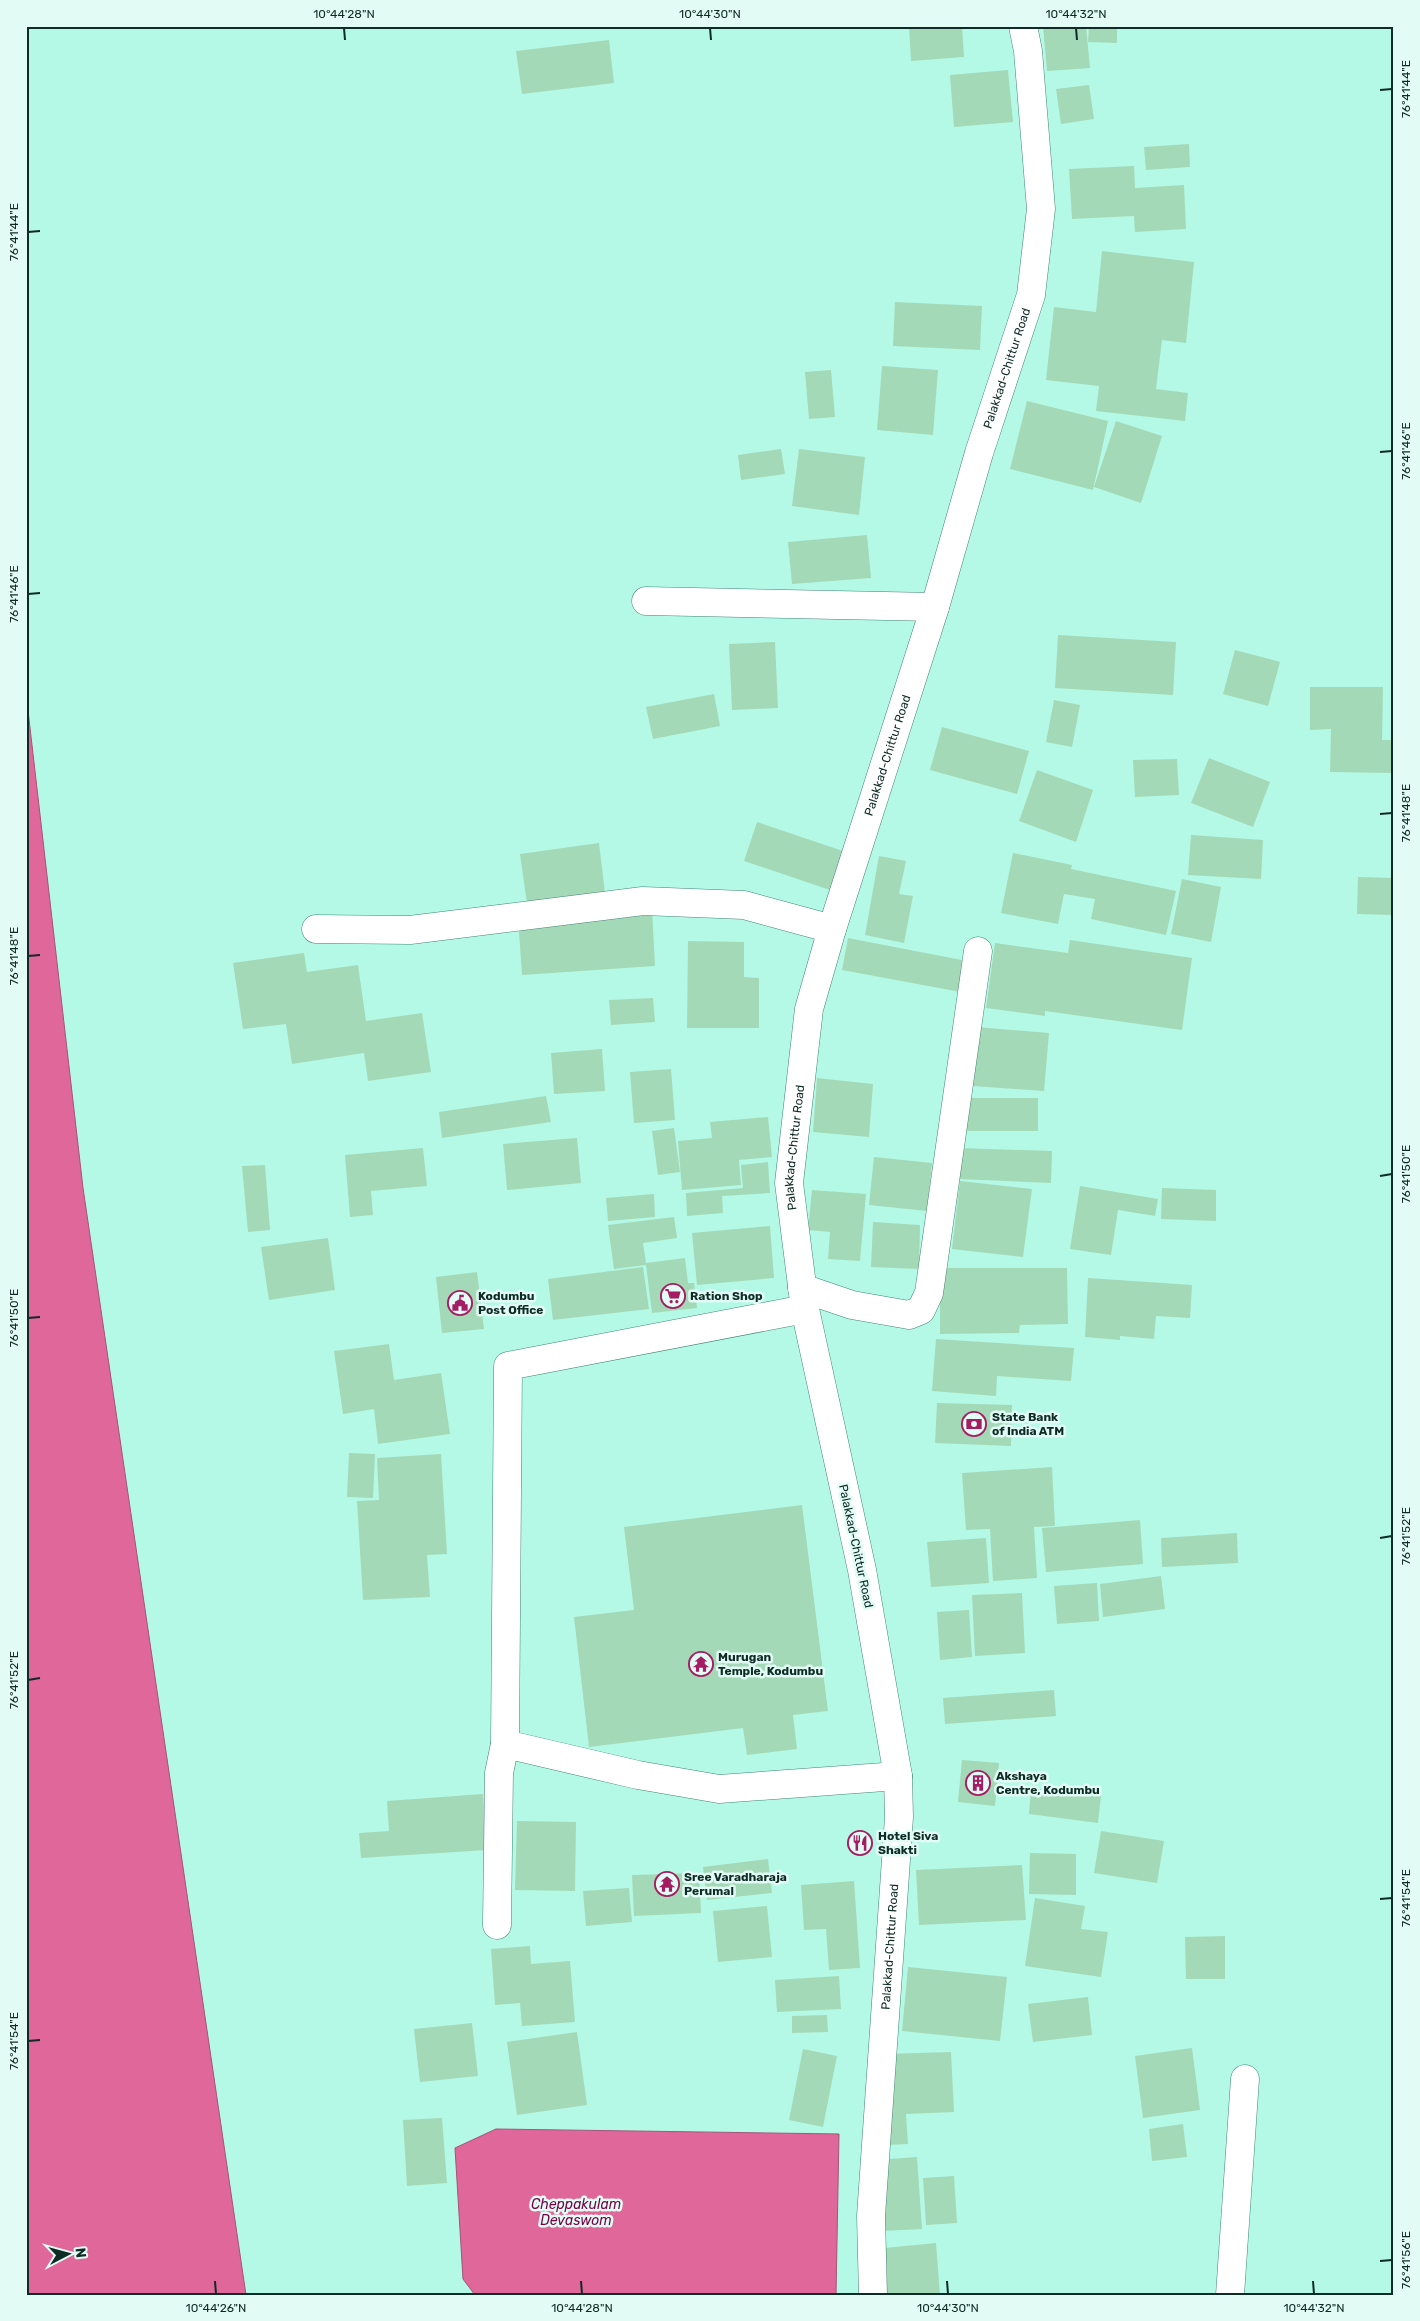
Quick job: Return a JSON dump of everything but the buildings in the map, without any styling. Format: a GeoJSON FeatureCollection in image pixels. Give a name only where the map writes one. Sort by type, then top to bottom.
{"type":"FeatureCollection","features":[{"type":"Feature","properties":{"kind":"street","name":"Palakkad-Chittur Road"},"geometry":{"type":"LineString","coordinates":[[873,2295],[871,2216],[899,1818],[898,1776],[862,1570],[804,1298],[789,1183],[809,1009],[832,929],[935,607],[979,453],[1031,295],[1041,209],[1028,51],[1023,26]]}},
{"type":"Feature","properties":{"kind":"street"},"geometry":{"type":"LineString","coordinates":[[646,601],[935,607]]}},
{"type":"Feature","properties":{"kind":"street"},"geometry":{"type":"LineString","coordinates":[[316,929],[410,930],[643,901],[744,905],[832,929]]}},
{"type":"Feature","properties":{"kind":"street"},"geometry":{"type":"LineString","coordinates":[[497,1925],[499,1773],[505,1744],[508,1366],[804,1298],[909,1315],[921,1310],[929,1293],[978,951]]}},
{"type":"Feature","properties":{"kind":"street"},"geometry":{"type":"LineString","coordinates":[[505,1744],[638,1774],[719,1789],[898,1776]]}},
{"type":"Feature","properties":{"kind":"street"},"geometry":{"type":"LineString","coordinates":[[1230,2295],[1245,2079]]}},
{"type":"Feature","properties":{"kind":"water"},"geometry":{"type":"Polygon","coordinates":[[[26,693],[83,1188],[246,2295],[26,2295],[26,693]]]}},
{"type":"Feature","properties":{"kind":"water","name":"Cheppakulam Devaswom"},"geometry":{"type":"Polygon","coordinates":[[[496,2129],[839,2134],[836,2295],[475,2295],[463,2279],[455,2148],[496,2129]]]}},
{"type":"Feature","properties":{"kind":"place","name":"Ration Shop"},"geometry":{"type":"Point","coordinates":[673,1296]}},
{"type":"Feature","properties":{"kind":"place","name":"Kodumbu Post Office"},"geometry":{"type":"Point","coordinates":[460,1303]}},
{"type":"Feature","properties":{"kind":"place","name":"State Bank of India ATM"},"geometry":{"type":"Point","coordinates":[974,1424]}},
{"type":"Feature","properties":{"kind":"place","name":"Murugan Temple, Kodumbu"},"geometry":{"type":"Point","coordinates":[701,1664]}},
{"type":"Feature","properties":{"kind":"place","name":"Akshaya Centre, Kodumbu"},"geometry":{"type":"Point","coordinates":[978,1783]}},
{"type":"Feature","properties":{"kind":"place","name":"Hotel Siva Shakti"},"geometry":{"type":"Point","coordinates":[860,1843]}},
{"type":"Feature","properties":{"kind":"place","name":"Sree Varadharaja Perumal"},"geometry":{"type":"Point","coordinates":[667,1884]}}]}
